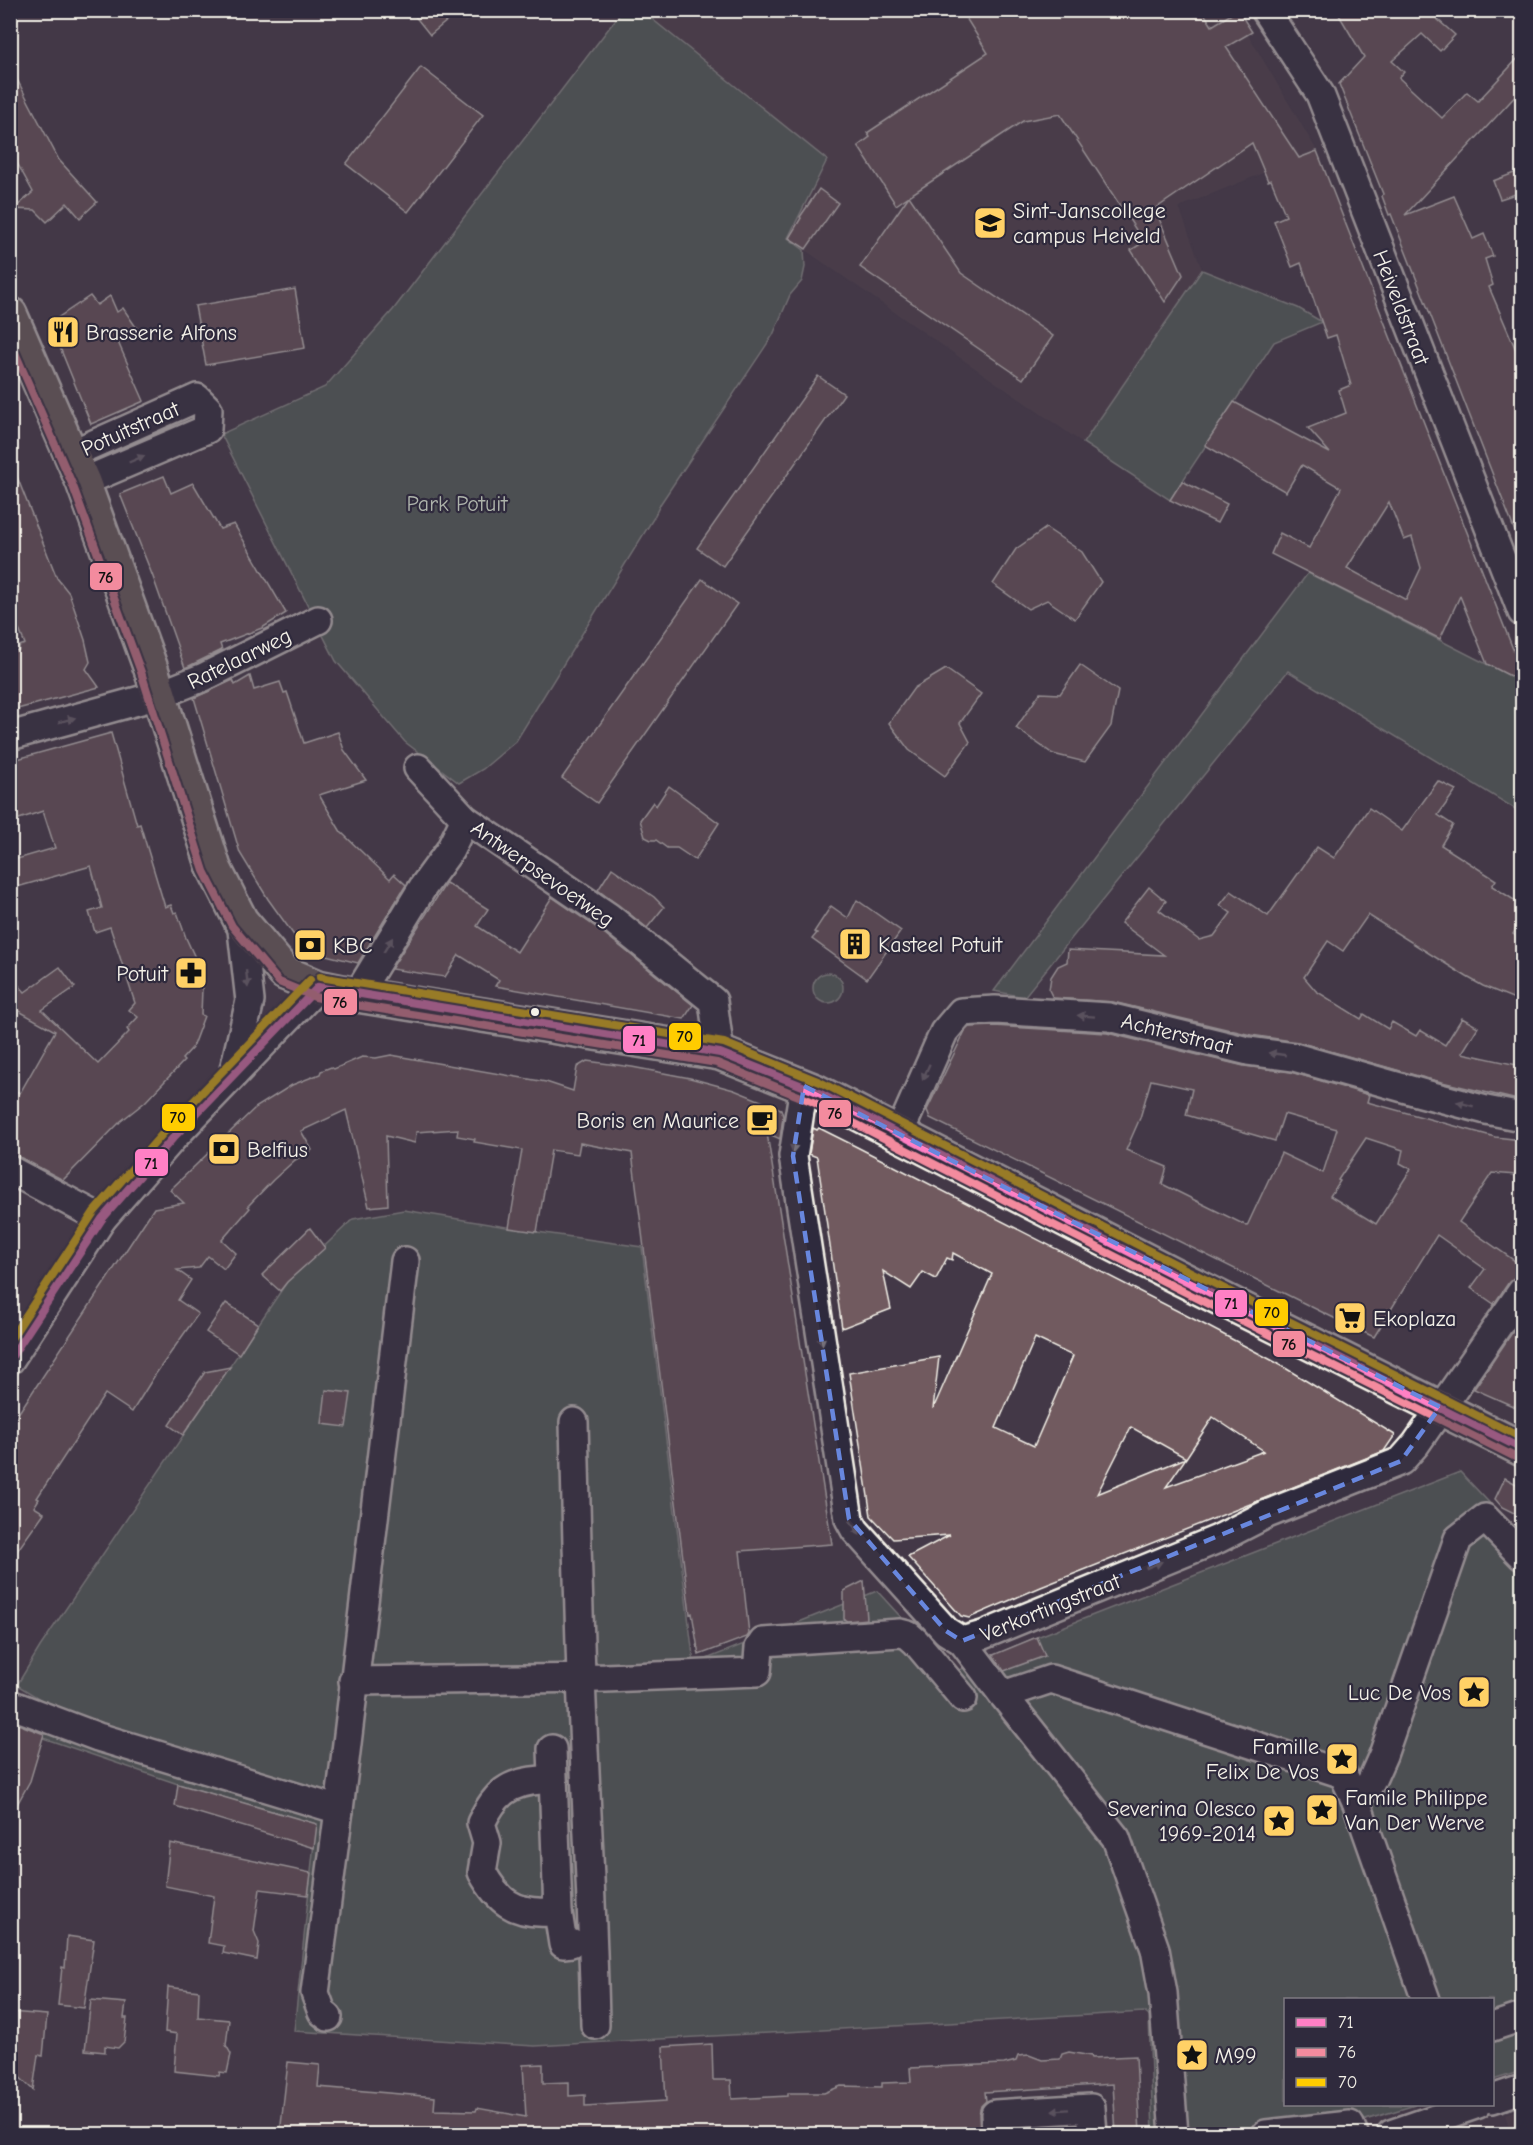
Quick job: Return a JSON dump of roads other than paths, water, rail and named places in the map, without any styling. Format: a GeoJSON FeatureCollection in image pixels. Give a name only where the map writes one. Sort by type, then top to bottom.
{"type":"FeatureCollection","features":[{"type":"Feature","properties":{"kind":"main road"},"geometry":{"type":"LineString","coordinates":[[10,314],[77,468],[159,695],[214,868],[241,921],[285,973],[318,987],[357,995],[720,1053],[804,1086],[1522,1449]]}},
{"type":"Feature","properties":{"kind":"street","name":"Heiveldstraat"},"geometry":{"type":"LineString","coordinates":[[1265,10],[1320,94],[1520,598]]}},
{"type":"Feature","properties":{"kind":"street","name":"Ratelaarweg"},"geometry":{"type":"LineString","coordinates":[[10,736],[159,695],[204,677],[318,620]]}},
{"type":"Feature","properties":{"kind":"street"},"geometry":{"type":"LineString","coordinates":[[418,768],[465,819]]}},
{"type":"Feature","properties":{"kind":"street","name":"Antwerpsevoetweg"},"geometry":{"type":"LineString","coordinates":[[357,995],[423,887],[450,850],[465,819],[609,918],[713,1001],[720,1053]]}},
{"type":"Feature","properties":{"kind":"street"},"geometry":{"type":"LineString","coordinates":[[232,1076],[250,1000],[241,921]]}},
{"type":"Feature","properties":{"kind":"street"},"geometry":{"type":"LineString","coordinates":[[10,1360],[102,1219],[172,1138],[318,987]]}},
{"type":"Feature","properties":{"kind":"street","name":"Achterstraat"},"geometry":{"type":"LineString","coordinates":[[899,1134],[944,1032],[961,1012],[995,1010],[1109,1017],[1248,1051],[1294,1057],[1454,1101],[1522,1116]]}},
{"type":"Feature","properties":{"kind":"street","name":"Verkortingstraat"},"geometry":{"type":"LineString","coordinates":[[804,1086],[793,1156],[849,1520],[855,1530],[946,1630],[962,1641],[983,1635],[1218,1539],[1267,1514],[1401,1461],[1416,1444],[1522,1291]]}},
{"type":"Feature","properties":{"kind":"street"},"geometry":{"type":"LineString","coordinates":[[10,1170],[102,1219]]}},
{"type":"Feature","properties":{"kind":"street"},"geometry":{"type":"LineString","coordinates":[[328,2016],[322,2012],[315,1993],[405,1261]]}},
{"type":"Feature","properties":{"kind":"street"},"geometry":{"type":"LineString","coordinates":[[574,1422],[581,1677],[573,1852],[595,2025]]}},
{"type":"Feature","properties":{"kind":"street"},"geometry":{"type":"LineString","coordinates":[[1356,1801],[1371,1782],[1383,1755],[1458,1539],[1485,1518],[1522,1556]]}},
{"type":"Feature","properties":{"kind":"street"},"geometry":{"type":"LineString","coordinates":[[353,1681],[757,1672],[759,1648],[763,1642],[900,1632],[916,1642],[963,1698]]}},
{"type":"Feature","properties":{"kind":"street"},"geometry":{"type":"LineString","coordinates":[[962,1641],[1116,1838],[1155,1949],[1168,2040],[1174,2134]]}},
{"type":"Feature","properties":{"kind":"street"},"geometry":{"type":"LineString","coordinates":[[1003,1695],[1051,1679],[1343,1774],[1356,1801],[1425,1998]]}},
{"type":"Feature","properties":{"kind":"street"},"geometry":{"type":"LineString","coordinates":[[10,1704],[98,1737],[339,1810]]}},
{"type":"Feature","properties":{"kind":"street"},"geometry":{"type":"LineString","coordinates":[[552,1749],[548,1779],[573,1852],[554,1912],[563,1944],[584,1942]]}},
{"type":"Feature","properties":{"kind":"street"},"geometry":{"type":"LineString","coordinates":[[548,1779],[519,1782],[506,1789],[495,1799],[482,1823],[487,1843],[482,1872],[491,1888],[504,1902],[519,1910],[535,1913],[554,1912]]}},
{"type":"Feature","properties":{"kind":"street"},"geometry":{"type":"LineString","coordinates":[[1494,2026],[1522,2017]]}},
{"type":"Feature","properties":{"kind":"street"},"geometry":{"type":"LineString","coordinates":[[1494,2098],[1522,2089]]}},
{"type":"Feature","properties":{"kind":"street"},"geometry":{"type":"LineString","coordinates":[[1391,2134],[1468,2106]]}},
{"type":"Feature","properties":{"kind":"street"},"geometry":{"type":"LineString","coordinates":[[996,2134],[995,2114],[1091,2108],[1093,2134]]}},
{"type":"Feature","properties":{"kind":"street"},"geometry":{"type":"LineString","coordinates":[[1266,2134],[1350,2125],[1354,2134]]}},
{"type":"Feature","properties":{"kind":"place","name":"Sint-Janscollege campus Heiveld"},"geometry":{"type":"Point","coordinates":[990,223]}},
{"type":"Feature","properties":{"kind":"place","name":"Brasserie Alfons"},"geometry":{"type":"Point","coordinates":[63,332]}},
{"type":"Feature","properties":{"kind":"place","name":"Kasteel Potuit"},"geometry":{"type":"Point","coordinates":[855,944]}},
{"type":"Feature","properties":{"kind":"place","name":"KBC"},"geometry":{"type":"Point","coordinates":[310,945]}},
{"type":"Feature","properties":{"kind":"place","name":"Potuit"},"geometry":{"type":"Point","coordinates":[191,973]}},
{"type":"Feature","properties":{"kind":"place","name":"Boris en Maurice"},"geometry":{"type":"Point","coordinates":[762,1120]}},
{"type":"Feature","properties":{"kind":"place","name":"Belfius"},"geometry":{"type":"Point","coordinates":[224,1149]}},
{"type":"Feature","properties":{"kind":"place","name":"Ekoplaza"},"geometry":{"type":"Point","coordinates":[1350,1318]}},
{"type":"Feature","properties":{"kind":"place","name":"Luc De Vos"},"geometry":{"type":"Point","coordinates":[1474,1692]}},
{"type":"Feature","properties":{"kind":"place","name":"Famille Felix De Vos"},"geometry":{"type":"Point","coordinates":[1342,1759]}},
{"type":"Feature","properties":{"kind":"place","name":"Famile Philippe Van Der Werve"},"geometry":{"type":"Point","coordinates":[1322,1810]}},
{"type":"Feature","properties":{"kind":"place","name":"Severina Olesco 1969-2014"},"geometry":{"type":"Point","coordinates":[1279,1821]}},
{"type":"Feature","properties":{"kind":"place","name":"M99"},"geometry":{"type":"Point","coordinates":[1192,2055]}},
{"type":"Feature","properties":{"kind":"park label","name":"Park Potuit"},"geometry":{"type":"Point","coordinates":[457,503]}}]}
